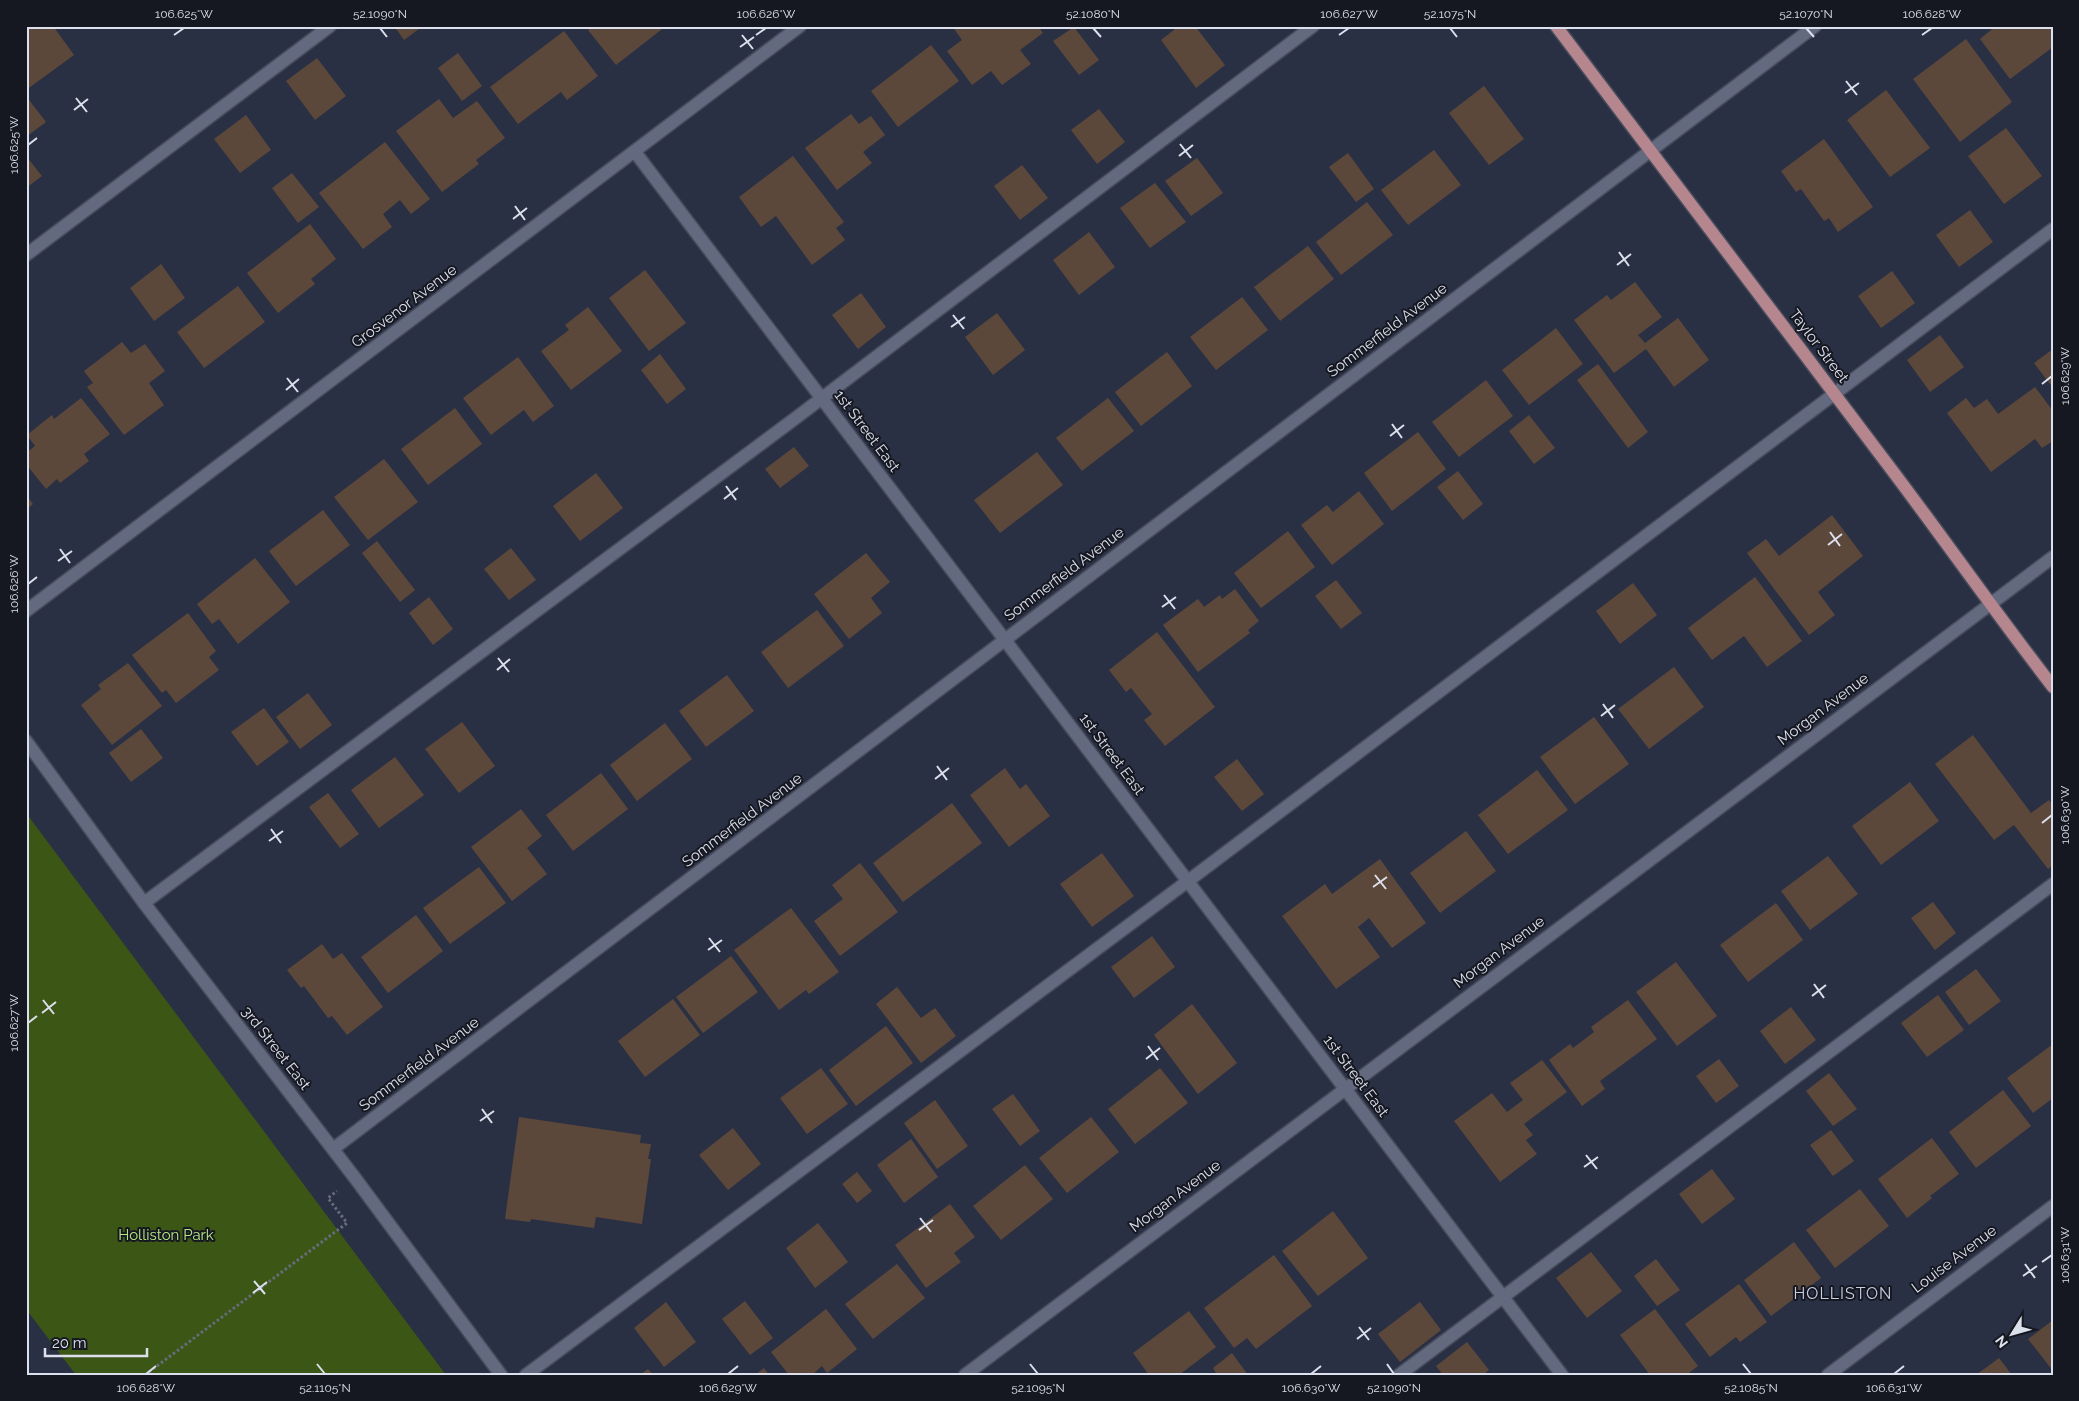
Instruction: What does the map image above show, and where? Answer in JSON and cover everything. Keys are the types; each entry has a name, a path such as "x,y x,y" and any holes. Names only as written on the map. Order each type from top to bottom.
{"main road":[{"name":"Taylor Street","path":"1556,26 1834,393 1991,603 2016,640 2053,687"}],"street":[{"path":"26,255 330,26"},
{"name":"Grosvenor Avenue","path":"26,611 800,26"},
{"path":"144,903 822,398 1313,26"},
{"name":"Sommerfield Avenue","path":"333,1149 1815,26"},
{"name":"1st Street East","path":"635,152 1562,1375"},
{"path":"526,1375 1188,881 2053,229"},
{"name":"Morgan Avenue","path":"965,1375 2053,557"},
{"name":"3rd Street East","path":"26,741 144,903 355,1178 501,1375"},
{"path":"1399,1375 2053,884"},
{"name":"Louise Avenue","path":"1828,1375 2053,1206"}],"path":[{"path":"145,1375 347,1223 328,1198 355,1178"}],"green space":[{"name":"Holliston Park","path":"26,813 446,1375 76,1375 26,1309"}],"building":[{"path":"26,26 53,26 74,55 26,90"},
{"path":"394,26 423,26 404,40"},
{"path":"593,26 666,26 616,65 588,30"},
{"path":"952,26 1038,26 1043,33 1020,50 1031,64 1002,85 991,71 972,85 947,51 962,40"},
{"path":"1179,26 1195,26 1225,65 1196,88 1161,40"},
{"path":"1996,26 2053,26 2053,47 2010,79 1980,39"},
{"path":"1074,27 1099,60 1079,75 1053,41"},
{"path":"564,31 598,76 567,100 561,92 518,124 490,87"},
{"path":"1966,39 2012,102 1960,142 1913,79"},
{"path":"931,45 959,81 898,127 871,91"},
{"path":"458,53 482,86 462,101 438,68"},
{"path":"317,58 346,96 315,120 286,81"},
{"path":"1484,86 1524,139 1489,165 1449,113"},
{"path":"1886,90 1930,148 1890,177 1847,120"},
{"path":"26,96 46,122 26,137"},
{"path":"439,99 453,118 477,101 505,138 476,160 479,164 442,192 396,131"},
{"path":"1099,109 1125,142 1097,164 1071,130"},
{"path":"851,114 859,124 871,116 885,135 863,152 872,163 837,190 805,148"},
{"path":"246,115 271,150 240,173 214,139"},
{"path":"2006,128 2042,176 2004,204 1968,156"},
{"path":"1824,139 1873,207 1838,232 1829,218 1824,221 1801,189 1796,192 1781,171"},
{"path":"385,142 430,199 411,214 400,200 383,214 392,227 363,249 319,193"},
{"path":"1434,150 1461,185 1408,225 1381,190"},
{"path":"1348,153 1374,189 1356,202 1329,167"},
{"path":"26,156 42,176 26,188"},
{"path":"793,156 844,222 836,228 845,240 812,265 776,216 761,227 739,197"},
{"path":"1197,158 1223,193 1191,216 1165,181"},
{"path":"1022,165 1048,198 1020,220 994,186"},
{"path":"292,173 319,207 298,223 272,188"},
{"path":"1155,183 1186,222 1150,248 1120,208"},
{"path":"1367,202 1393,235 1341,275 1316,242"},
{"path":"1970,210 1993,242 1959,267 1936,235"},
{"path":"310,224 336,259 311,279 315,284 278,313 247,273"},
{"path":"1089,232 1115,267 1079,295 1053,260"},
{"path":"1308,246 1334,279 1280,321 1254,287"},
{"path":"161,264 185,298 154,321 130,288"},
{"path":"645,270 686,323 649,351 609,298"},
{"path":"1892,271 1915,303 1881,328 1858,296"},
{"path":"1635,282 1662,317 1638,335 1645,343 1678,318 1709,360 1674,387 1646,349 1614,373 1574,320 1607,295 1611,300"},
{"path":"238,286 265,322 204,368 177,332"},
{"path":"861,293 886,327 858,349 832,315"},
{"path":"1242,297 1268,330 1216,370 1190,337"},
{"path":"588,307 622,351 571,390 541,351 569,330 565,325"},
{"path":"997,313 1025,350 993,375 965,337"},
{"path":"1556,328 1583,364 1529,405 1502,370"},
{"path":"1940,335 1964,367 1930,392 1907,360"},
{"path":"122,342 131,353 145,344 165,371 149,383 164,405 124,435 87,387 93,383 84,371"},
{"path":"2053,349 2053,388 2034,363"},
{"path":"1167,352 1192,386 1141,426 1115,392"},
{"path":"660,354 686,389 667,404 641,370"},
{"path":"518,357 554,406 533,422 524,410 491,435 463,398"},
{"path":"1598,364 1648,432 1628,448 1577,380"},
{"path":"1486,380 1513,416 1459,457 1432,422"},
{"path":"2035,387 2053,411 2053,441 2042,448 2035,439 1991,472 1947,413 1966,398 1974,408 1987,399 1998,414"},
{"path":"81,398 110,434 84,454 89,461 60,483 57,479 46,489 26,464 26,453 35,446 27,435 52,415 54,419"},
{"path":"1108,398 1134,431 1082,471 1056,438"},
{"path":"455,408 482,444 428,485 401,449"},
{"path":"1529,415 1555,448 1534,464 1509,431"},
{"path":"1418,432 1446,469 1392,511 1364,473"},
{"path":"794,447 809,466 780,488 765,469"},
{"path":"1037,452 1063,485 1000,533 974,500"},
{"path":"384,459 418,502 368,540 334,497"},
{"path":"1458,471 1483,504 1463,520 1437,487"},
{"path":"596,473 623,508 580,541 553,506"},
{"path":"1359,491 1384,524 1332,565 1301,525 1327,505 1333,512"},
{"path":"26,495 33,504 26,510"},
{"path":"323,510 350,545 296,586 269,551"},
{"path":"1832,515 1863,556 1818,592 1835,615 1809,635 1747,553 1766,539 1779,556"},
{"path":"1288,531 1315,567 1261,608 1234,573"},
{"path":"377,541 415,590 400,602 362,553"},
{"path":"511,548 536,580 509,600 484,569"},
{"path":"866,553 890,582 871,598 882,613 849,639 814,594"},
{"path":"255,558 290,602 238,644 219,619 212,624 197,604"},
{"path":"1755,577 1802,641 1767,667 1744,636 1712,660 1688,628"},
{"path":"1336,580 1362,613 1341,629 1315,596"},
{"path":"1633,583 1657,615 1620,644 1596,611"},
{"path":"1235,589 1259,621 1248,630 1250,633 1198,672 1163,625 1198,599 1204,607 1220,595 1222,599"},
{"path":"429,597 453,629 433,645 409,613"},
{"path":"817,610 844,646 788,688 761,652"},
{"path":"188,613 216,651 209,657 219,670 176,703 166,690 162,693 132,655"},
{"path":"1157,632 1215,707 1165,746 1144,720 1152,714 1131,688 1126,692 1109,670"},
{"path":"128,663 162,706 112,745 81,705 101,689 98,685"},
{"path":"1674,667 1704,707 1649,749 1618,709"},
{"path":"727,675 754,711 706,747 679,711"},
{"path":"308,693 332,725 300,749 276,717"},
{"path":"264,708 289,742 257,766 231,732"},
{"path":"1594,717 1629,764 1575,804 1540,757"},
{"path":"462,722 495,766 459,793 425,749"},
{"path":"665,723 692,759 637,801 610,765"},
{"path":"141,729 163,758 131,782 109,753"},
{"path":"1973,735 2031,813 2049,800 2053,805 2053,865 2048,869 2014,825 1994,840 1935,764"},
{"path":"395,757 424,795 379,828 351,790"},
{"path":"1237,759 1264,794 1242,811 1214,777"},
{"path":"1005,768 1020,789 1026,784 1050,816 1009,847 970,795"},
{"path":"1537,770 1568,810 1508,854 1478,815"},
{"path":"601,773 628,809 573,851 546,815"},
{"path":"1910,782 1939,821 1881,865 1852,826"},
{"path":"328,793 359,834 340,848 309,807"},
{"path":"952,803 982,843 903,902 873,863"},
{"path":"521,809 542,836 527,848 547,874 512,901 471,847"},
{"path":"1466,831 1496,871 1440,913 1410,873"},
{"path":"1102,853 1134,896 1092,927 1060,884"},
{"path":"1828,856 1858,894 1810,930 1781,891"},
{"path":"1380,859 1426,923 1392,948 1369,918 1358,927 1380,957 1336,989 1282,916 1325,884 1332,894"},
{"path":"860,863 898,912 840,956 814,921 843,899 832,885"},
{"path":"479,867 506,903 450,944 423,908"},
{"path":"1933,902 1956,933 1935,950 1911,918"},
{"path":"1776,903 1803,940 1748,982 1720,945"},
{"path":"791,908 839,972 809,994 806,990 779,1010 734,950"},
{"path":"416,915 443,951 388,993 361,957"},
{"path":"1152,936 1175,967 1134,998 1111,967"},
{"path":"322,944 333,959 342,953 383,1007 347,1035 332,1016 328,1018 304,986 301,988 287,970"},
{"path":"731,956 758,992 703,1033 676,997"},
{"path":"1676,962 1717,1016 1677,1046 1636,992"},
{"path":"1976,969 2001,1001 1969,1025 1945,992"},
{"path":"897,987 921,1018 935,1008 956,1036 921,1063 876,1004"},
{"path":"1938,995 1964,1030 1927,1057 1901,1023"},
{"path":"673,999 700,1035 645,1077 618,1041"},
{"path":"1628,1000 1657,1039 1600,1081 1605,1089 1582,1106 1549,1060 1570,1044 1573,1048 1594,1032 1591,1027"},
{"path":"1192,1004 1237,1063 1198,1094 1154,1035"},
{"path":"1791,1007 1816,1040 1785,1064 1760,1031"},
{"path":"886,1026 913,1063 856,1106 829,1070"},
{"path":"2053,1044 2053,1098 2033,1113 2007,1078"},
{"path":"1719,1059 1739,1086 1716,1103 1696,1076"},
{"path":"1542,1060 1567,1092 1524,1124 1533,1135 1526,1140 1537,1154 1500,1182 1454,1121 1492,1093 1507,1112 1523,1100 1510,1083"},
{"path":"821,1068 848,1104 807,1134 780,1098"},
{"path":"1160,1068 1188,1103 1135,1144 1108,1109"},
{"path":"1829,1073 1857,1109 1833,1126 1806,1091"},
{"path":"2003,1090 2031,1126 1976,1168 1949,1132"},
{"path":"1013,1094 1040,1131 1020,1146 992,1109"},
{"path":"935,1100 968,1146 937,1169 904,1123"},
{"path":"519,1117 641,1135 640,1143 651,1144 648,1159 651,1159 642,1224 596,1217 594,1228 531,1219 530,1222 505,1219"},
{"path":"1091,1117 1119,1152 1067,1193 1039,1158"},
{"path":"733,1128 761,1164 728,1190 699,1155"},
{"path":"1831,1130 1854,1161 1833,1176 1810,1145"},
{"path":"1932,1138 1959,1174 1930,1196 1932,1198 1907,1218 1878,1179"},
{"path":"911,1139 938,1177 904,1203 877,1165"},
{"path":"1025,1165 1053,1199 1001,1240 973,1206"},
{"path":"1712,1169 1735,1199 1702,1224 1679,1194"},
{"path":"857,1172 872,1191 857,1203 842,1184"},
{"path":"1860,1189 1889,1226 1835,1268 1806,1230"},
{"path":"950,1204 975,1237 954,1253 961,1262 926,1288 895,1245"},
{"path":"1333,1211 1368,1258 1318,1296 1282,1251"},
{"path":"818,1223 848,1262 815,1288 786,1248"},
{"path":"1794,1242 1821,1278 1771,1316 1744,1280"},
{"path":"1591,1252 1622,1291 1587,1318 1556,1278"},
{"path":"1274,1255 1312,1306 1256,1349 1247,1338 1234,1348 1204,1308"},
{"path":"1656,1259 1680,1290 1657,1306 1634,1276"},
{"path":"897,1264 925,1298 873,1339 845,1304"},
{"path":"1739,1284 1767,1322 1740,1342 1736,1337 1710,1357 1685,1324"},
{"path":"745,1301 773,1338 750,1355 722,1319"},
{"path":"666,1302 696,1342 664,1367 634,1328"},
{"path":"1420,1302 1441,1330 1400,1362 1378,1334"},
{"path":"826,1309 857,1349 827,1373 822,1366 812,1375 789,1375 771,1352"},
{"path":"1655,1309 1698,1366 1686,1375 1650,1375 1620,1335"},
{"path":"1189,1311 1216,1347 1179,1375 1149,1375 1133,1353"},
{"path":"2053,1320 2053,1371 2028,1339"},
{"path":"1467,1342 1489,1370 1483,1375 1443,1375 1436,1366"},
{"path":"1232,1353 1248,1375 1217,1375 1213,1368"},
{"path":"1999,1358 2012,1375 1976,1375"},
{"path":"764,1368 769,1375 755,1375"},
{"path":"648,1369 653,1375 640,1375"}],"district":[{"name":"HOLLISTON","path":"1843,1293"}]}
